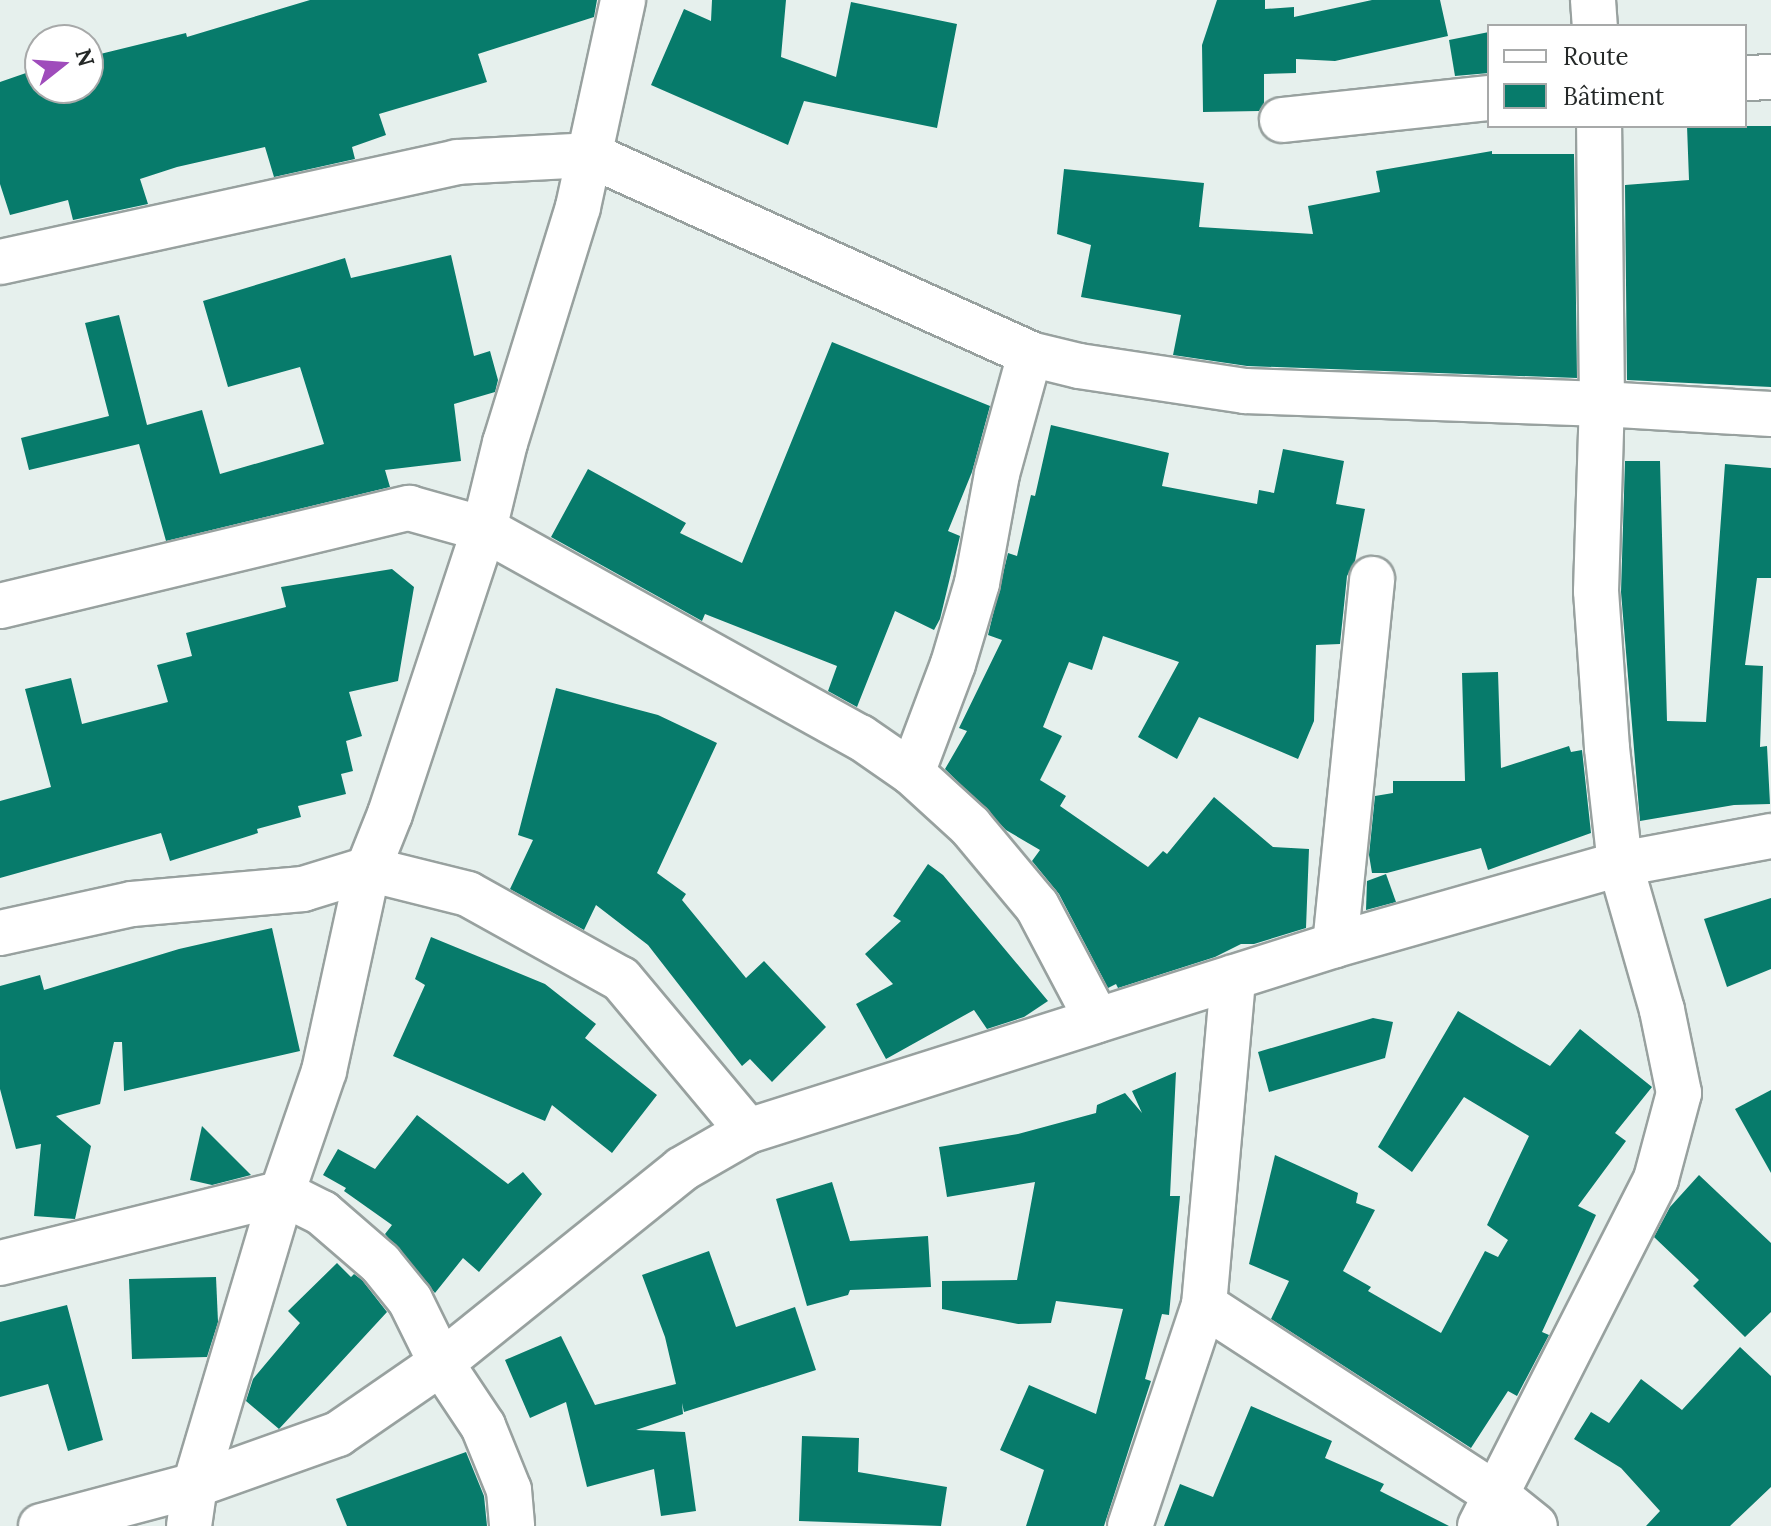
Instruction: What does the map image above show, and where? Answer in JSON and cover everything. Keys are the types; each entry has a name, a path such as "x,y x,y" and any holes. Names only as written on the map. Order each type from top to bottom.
{"street":[{"path":"192,1506 282,1193 324,1071 368,869 484,529 505,443 578,207 623,0"},
{"path":"1593,0 1595,24"},
{"path":"1747,78 1771,77"},
{"path":"1282,120 1487,98"},
{"path":"1488,1510 1656,1179 1679,1093 1662,1010 1620,864 1596,591 1602,404 1599,128"},
{"path":"0,262 457,162 590,155 1030,354 1079,366 1245,391 1602,404 1771,414"},
{"path":"912,773 953,664 977,583 997,474 1030,354"},
{"path":"0,606 409,508 484,529 860,737 912,773 970,826 1037,906 1097,1020"},
{"path":"1335,945 1372,579"},
{"path":"41,1526 192,1506 338,1434 441,1363 682,1169 748,1131 1335,945 1620,864 1771,836"},
{"path":"0,933 132,904 303,889 368,869 468,894 621,979 748,1131"},
{"path":"1130,1526 1204,1305 1233,977"},
{"path":"0,1263 282,1193 322,1213 380,1263 410,1300 441,1363 483,1426 509,1490 512,1526"},
{"path":"1204,1305 1488,1510 1535,1526"}],"building":[{"path":"310,0 597,0 594,17 478,54 487,82 379,114 386,135 352,147 355,159 274,177 265,147 177,167 140,179 148,204 73,220 68,200 10,215 0,184 0,82 24,74 24,104 104,104 104,53 186,33 187,37"},
{"path":"712,0 786,0 781,57 836,77 851,2 957,24 937,128 804,101 788,145 651,85 684,9 711,21"},
{"path":"1217,0 1265,0 1265,9 1294,7 1294,17 1372,0 1440,0 1448,36 1335,61 1296,59 1296,73 1264,74 1264,103 1259,111 1203,112 1202,45"},
{"path":"1487,32 1487,73 1455,76 1449,40"},
{"path":"1771,126 1771,387 1627,380 1625,185 1689,180 1687,128"},
{"path":"1492,151 1492,154 1574,154 1577,378 1247,366 1173,355 1181,315 1081,297 1091,245 1057,234 1064,169 1204,183 1199,227 1313,234 1308,206 1380,192 1376,171"},
{"path":"451,255 474,356 490,351 498,380 495,392 454,404 461,461 385,470 390,487 166,541 139,444 29,470 21,438 109,416 85,323 119,315 147,425 202,410 220,474 324,444 300,367 228,387 203,301 345,258 351,278"},
{"path":"832,342 990,406 972,472 948,531 960,536 940,619 934,630 895,611 857,707 828,691 837,666 705,614 702,621 551,537 588,469 686,523 680,533 742,563"},
{"path":"1051,425 1169,453 1162,486 1257,504 1259,490 1274,493 1283,449 1344,461 1336,504 1365,509 1355,561 1347,576 1340,644 1316,645 1314,721 1298,759 1199,717 1177,759 1138,737 1179,662 1103,636 1092,670 1069,662 1043,727 1062,736 1040,780 1066,796 1060,806 1148,867 1163,851 1167,854 1214,797 1273,847 1309,849 1306,928 1254,944 1241,944 1215,957 1118,988 1116,984 1108,988 1059,894 1032,861 1040,850 1006,830 945,769 967,731 959,728 1002,640 988,635 1008,553 1017,556 1031,495 1035,496"},
{"path":"1625,461 1660,461 1667,721 1706,722 1725,464 1771,468 1771,578 1757,578 1745,665 1763,666 1760,747 1767,746 1770,804 1734,805 1640,821 1621,592"},
{"path":"392,569 414,587 398,681 349,692 362,736 346,741 353,771 341,774 346,794 298,806 301,817 257,829 258,833 170,861 161,833 0,878 0,801 51,787 25,689 71,678 82,724 168,702 157,665 192,656 186,633 286,607 281,587"},
{"path":"1498,672 1501,768 1569,746 1571,752 1582,750 1591,833 1488,870 1481,848 1387,873 1372,873 1369,855 1375,796 1393,793 1393,781 1465,781 1462,673"},
{"path":"556,688 658,715 717,743 657,873 686,894 682,900 746,978 764,961 826,1027 772,1082 750,1059 742,1066 648,945 596,905 584,930 510,889 533,840 518,835"},
{"path":"928,864 943,875 1048,1001 1024,1017 987,1029 974,1010 886,1059 856,1004 893,984 865,954 901,921 893,916"},
{"path":"1386,874 1396,902 1366,910 1367,881"},
{"path":"1771,898 1771,969 1727,987 1704,919"},
{"path":"272,928 300,1051 124,1091 122,1042 114,1042 100,1104 56,1116 91,1146 75,1219 34,1216 41,1144 16,1149 0,1089 0,986 40,975 44,990 179,949"},
{"path":"431,937 545,984 596,1024 585,1038 657,1095 612,1153 552,1105 545,1121 393,1056 425,985 415,979"},
{"path":"1458,1011 1550,1066 1580,1029 1652,1087 1615,1133 1626,1141 1578,1206 1596,1215 1542,1332 1549,1335 1517,1396 1508,1391 1471,1448 1271,1319 1289,1281 1249,1264 1275,1155 1358,1193 1356,1203 1375,1210 1343,1271 1371,1287 1368,1291 1441,1333 1485,1251 1498,1257 1508,1240 1487,1225 1529,1136 1464,1097 1412,1172 1378,1147"},
{"path":"1373,1018 1393,1022 1385,1058 1269,1092 1258,1052"},
{"path":"1176,1072 1170,1196 1180,1196 1169,1315 1162,1314 1145,1379 1151,1381 1104,1526 1026,1526 1044,1470 1000,1450 1029,1385 1096,1414 1123,1309 1056,1301 1051,1323 1018,1324 942,1309 942,1281 1017,1280 1035,1182 947,1197 939,1147 1018,1134 1096,1113 1097,1105 1125,1093 1142,1113 1132,1091"},
{"path":"1771,1090 1771,1173 1735,1109"},
{"path":"417,1115 508,1184 523,1172 542,1194 479,1272 463,1258 435,1293 385,1234 392,1225 344,1191 346,1188 323,1175 338,1149 375,1169"},
{"path":"202,1126 251,1175 212,1185 190,1180"},
{"path":"1699,1175 1771,1243 1771,1312 1745,1337 1693,1286 1699,1280 1654,1237 1670,1207"},
{"path":"832,1182 850,1241 928,1236 931,1287 850,1290 848,1295 807,1306 776,1199"},
{"path":"709,1251 736,1327 795,1307 816,1370 684,1412 682,1403 683,1414 636,1430 685,1432 696,1511 661,1516 654,1469 587,1487 566,1402 530,1418 505,1360 561,1336 595,1405 676,1384 665,1337 642,1275"},
{"path":"337,1263 351,1277 354,1274 362,1280 387,1312 279,1429 246,1401 253,1379 300,1323 288,1311"},
{"path":"216,1277 218,1322 207,1357 132,1359 129,1279"},
{"path":"67,1305 103,1440 68,1451 48,1384 0,1397 0,1322"},
{"path":"1740,1347 1771,1376 1771,1487 1730,1526 1646,1526 1660,1511 1621,1468 1574,1439 1591,1412 1609,1423 1641,1379 1682,1410"},
{"path":"1251,1406 1332,1441 1325,1458 1384,1484 1380,1491 1449,1526 1164,1526 1180,1484 1213,1497"},
{"path":"802,1436 859,1438 858,1472 947,1487 941,1526 799,1521"},
{"path":"466,1452 484,1496 487,1526 347,1526 336,1499"}]}
